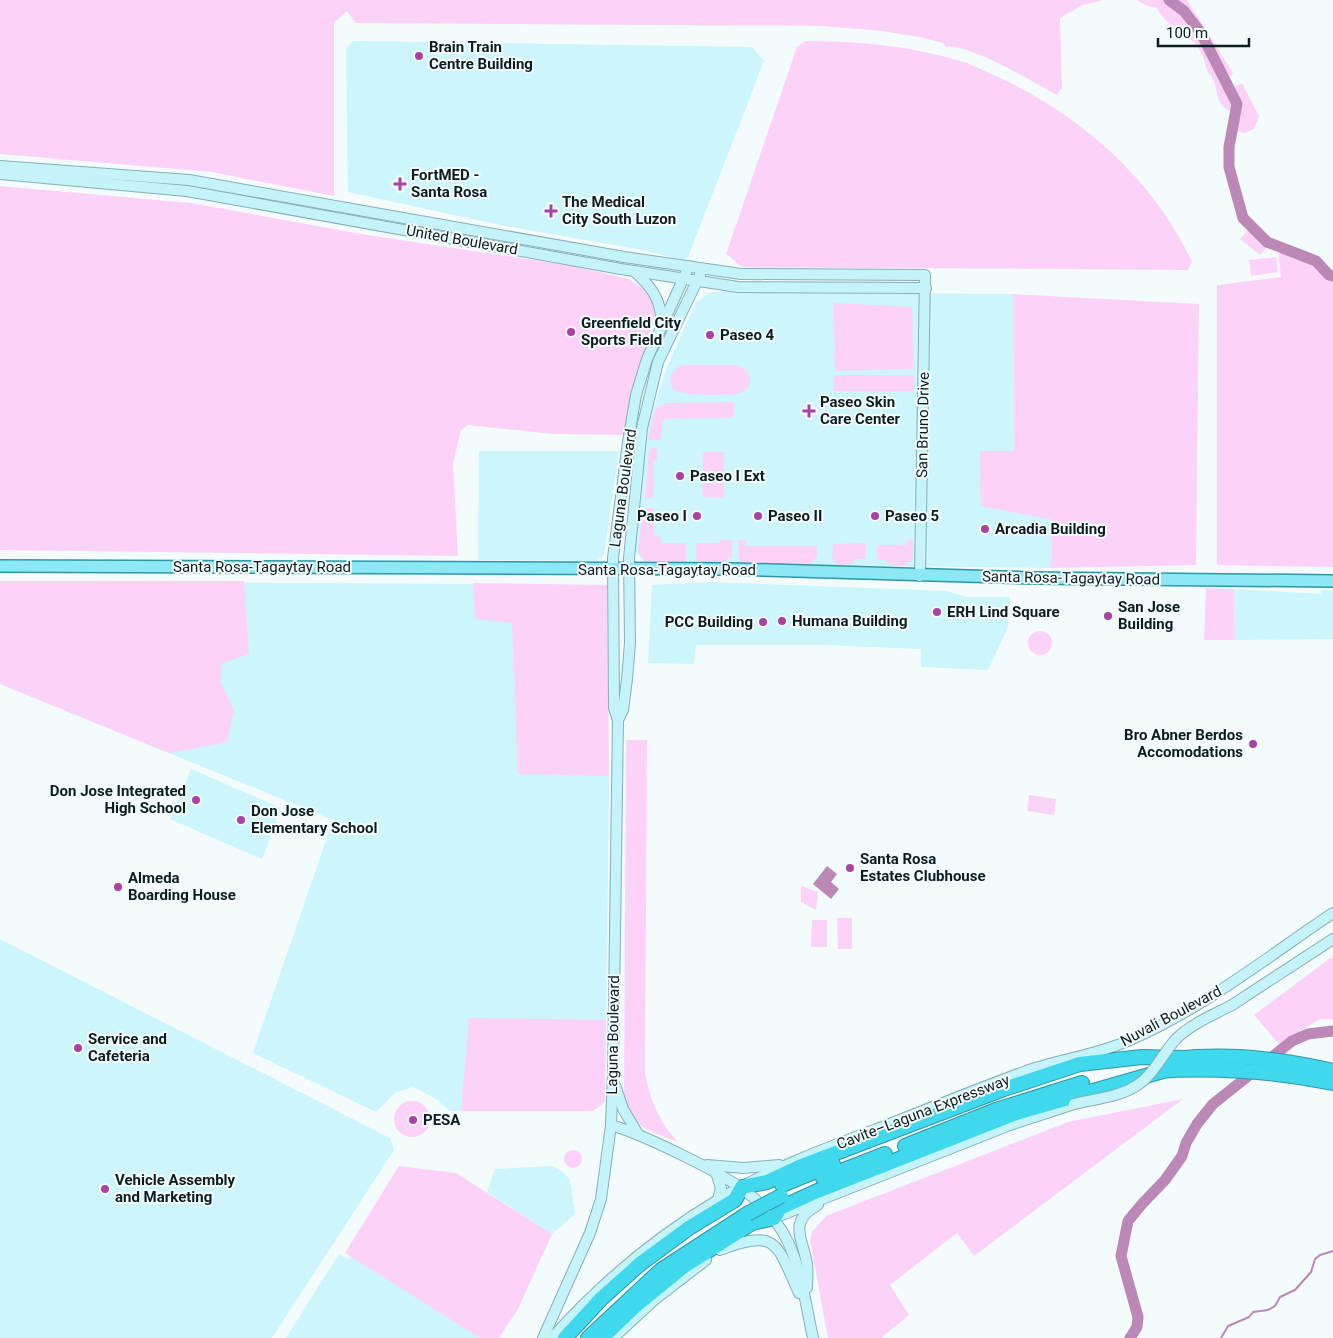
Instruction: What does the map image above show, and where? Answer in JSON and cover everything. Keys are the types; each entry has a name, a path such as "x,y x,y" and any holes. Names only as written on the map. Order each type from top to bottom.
{"highway":[{"name":"Cavite–Laguna Expressway","path":"575,1338 600,1312 656,1262 686,1241 779,1192 1048,1082 1122,1066 1184,1058 1244,1058 1291,1062 1333,1071"},
{"path":"565,1338 595,1305 634,1270 689,1228 735,1200 742,1187 767,1182 799,1167 1001,1090 1062,1069 1100,1060 1184,1058"},
{"name":"Cavite–Laguna Expressway","path":"779,1192 1051,1091 1101,1078 1163,1071 1227,1069 1277,1073 1333,1083"},
{"path":"602,1338 635,1306 684,1266 752,1223 774,1218 780,1208 1016,1113 1163,1071"},
{"name":"Cavite–Laguna Expressway","path":"588,1338 661,1270 745,1210"}],"main road":[{"name":"United Boulevard","path":"0,166 189,180 624,257 741,274 925,275"},
{"name":"United Boulevard","path":"0,174 187,191 738,287 926,288"},
{"name":"Laguna Boulevard","path":"543,1338 561,1301 596,1217 604,1180 611,1125 613,1074 618,720 614,708 613,570 628,442 636,395 661,325 689,266"},
{"name":"Laguna Boulevard","path":"618,720 623,710 627,680 630,643 629,570 642,428 658,362 702,268"},
{"path":"633,270 645,280 657,298 661,312 661,325"},
{"name":"San Bruno Drive","path":"920,576 925,275"},
{"path":"636,395 648,398"},
{"name":"Santa Rosa-Tagaytay Road","path":"0,566 613,570 742,569 920,576 1333,581"},
{"name":"Nuvali Boulevard","path":"742,1187 790,1162 1028,1071 1106,1049 1133,1039 1224,988 1333,913"},
{"name":"Nuvali Boulevard","path":"774,1218 866,1180 1010,1125 1074,1104 1118,1094 1137,1086 1146,1078 1184,1032 1232,1005 1333,939"},
{"path":"613,1074 623,1109 638,1134"},
{"path":"611,1125 638,1134 716,1172 742,1187 774,1218 793,1253 814,1338"},
{"path":"701,1164 754,1168 790,1162"},
{"path":"716,1172 722,1188 718,1200"},
{"path":"807,1309 807,1264 799,1235 801,1219 809,1210 843,1195 866,1180"},
{"path":"552,1338 592,1296 633,1259 668,1233 718,1200 742,1187"},
{"path":"613,1338 663,1292 720,1250 774,1218"},
{"path":"720,1250 751,1239 763,1239 770,1242 780,1253 807,1309"}],"shaded area":[{"path":"0,0 1103,0 1083,5 1060,18 1062,88 1057,95 985,57 969,51 956,47 946,47 943,43 924,38 883,31 822,26 356,23 347,11 334,23 334,196 212,172 0,154"},
{"path":"1137,0 1187,0 1233,73 1229,78 1235,87 1242,83 1259,116 1254,129 1244,133 1237,131 1232,112 1227,110 1219,101 1214,82 1196,45 1166,21 1157,8 1147,6"},
{"path":"353,41 752,47 764,61 686,262 649,251 505,226 348,192 346,49"},
{"path":"806,41 867,43 927,52 967,63 1028,92 1058,110 1085,130 1136,177 1157,203 1176,232 1192,262 1188,270 742,267 726,254 797,47"},
{"path":"0,186 191,203 361,234 573,266 629,279 646,291 656,309 652,329 641,361 626,435 554,434 468,425 461,430 453,463 458,556 0,550"},
{"path":"1248,230 1268,246 1260,255 1240,239"},
{"path":"1278,250 1315,265 1333,276 1333,567 1217,565 1217,285 1281,277"},
{"path":"1276,257 1278,272 1251,276 1249,260"},
{"path":"711,292 1013,294 1014,451 981,505 1052,520 1051,568 646,563 634,550 649,422 667,367 696,302"},
{"path":"1013,294 1199,304 1196,565 1051,568 1052,520 981,506 980,451 1014,451"},
{"path":"833,303 912,307 914,369 835,371"},
{"path":"682,365 737,365 745,369 751,380 745,390 736,394 707,395 686,393 673,389 670,381 673,372"},
{"path":"834,375 914,375 914,391 833,391"},
{"path":"734,402 734,416 730,418 666,419 662,422 661,440 648,440 655,409 666,403"},
{"path":"653,447 657,448 657,461 653,461 653,498 645,498 649,451"},
{"path":"479,451 619,451 604,555 597,561 478,560"},
{"path":"703,452 724,452 724,498 703,497"},
{"path":"643,508 654,508 654,535 660,536 661,543 686,543 686,562 645,561 638,551"},
{"path":"908,539 913,539 913,559 905,566 890,565 886,560 877,560 877,545 907,545"},
{"path":"720,540 732,540 732,557 724,562 696,562 696,543 719,543"},
{"path":"738,540 746,540 745,546 817,546 817,557 809,564 743,563 738,558"},
{"path":"866,543 866,559 856,559 851,564 837,565 832,558 833,544"},
{"path":"0,581 607,585 609,799 605,1102 593,1111 450,1111 436,1099 413,1087 396,1092 376,1112 253,1053 333,820 0,684"},
{"path":"0,581 244,581 249,654 221,664 221,683 234,710 227,742 169,753 0,684"},
{"path":"710,582 946,591 968,597 1010,597 1008,627 988,670 921,667 921,649 824,645 696,645 694,664 648,663 652,585"},
{"path":"473,583 607,585 609,776 518,774 512,623 475,619"},
{"path":"1206,588 1234,589 1235,640 1204,640"},
{"path":"1234,589 1321,594 1321,590 1333,590 1333,639 1235,640"},
{"path":"1040,631 1045,632 1051,638 1051,648 1045,654 1040,655 1035,654 1029,648 1028,643 1029,638 1035,632"},
{"path":"626,740 647,740 645,1073 656,1110 678,1142 639,1124 624,1100"},
{"name":"Don Jose Elementary School","path":"191,769 281,808 262,859 170,819"},
{"path":"1029,795 1056,799 1054,815 1027,811"},
{"path":"827,866 837,874 831,882 839,889 831,899 813,884"},
{"path":"801,886 818,892 816,910 801,902"},
{"path":"837,918 852,918 852,949 838,949"},
{"path":"812,920 827,920 827,947 811,947"},
{"path":"0,939 390,1138 394,1150 272,1338 0,1338"},
{"path":"1333,956 1333,1019 1320,1019 1279,1044 1254,1015"},
{"path":"469,1018 606,1020 605,1102 593,1111 461,1111"},
{"path":"1183,1099 974,1256 957,1233 890,1285 909,1315 881,1338 828,1338 810,1240 812,1232 826,1216 1068,1122"},
{"path":"412,1101 419,1102 425,1106 429,1112 429,1126 425,1132 419,1136 412,1137 405,1136 399,1132 395,1126 394,1119 395,1112 399,1106 405,1102"},
{"path":"573,1150 579,1153 582,1159 579,1165 573,1168 567,1165 564,1159 567,1153"},
{"path":"399,1166 456,1173 552,1234 518,1309 499,1338 480,1338 345,1253"},
{"path":"552,1166 562,1171 570,1180 575,1214 552,1234 487,1192 495,1169"},
{"path":"339,1254 348,1259 351,1256 480,1338 286,1338"}],"waterway":[{"path":"1169,0 1184,11 1201,33 1237,104 1229,147 1229,167 1243,218 1267,242 1316,261 1329,275 1333,276"},
{"path":"1130,1338 1137,1327 1138,1317 1121,1256 1128,1221 1165,1180 1182,1156 1186,1143 1197,1124 1213,1104 1292,1041 1308,1034 1333,1031"},
{"path":"1221,1338 1228,1326 1249,1317 1253,1312 1268,1310 1275,1306 1280,1297 1295,1290 1311,1272 1315,1259 1320,1255 1333,1251"}],"place":[{"name":"Brain Train Centre Building","path":"419,56"},
{"name":"FortMED - Santa Rosa","path":"400,184"},
{"name":"The Medical City South Luzon","path":"551,211"},
{"name":"Greenfield City Sports Field","path":"571,332"},
{"name":"Paseo 4","path":"710,335"},
{"name":"Paseo Skin Care Center","path":"809,411"},
{"name":"Paseo I Ext","path":"680,476"},
{"name":"Paseo I","path":"697,516"},
{"name":"Paseo II","path":"758,516"},
{"name":"Paseo 5","path":"875,516"},
{"name":"Arcadia Building","path":"985,529"},
{"name":"ERH Lind Square","path":"937,612"},
{"name":"San Jose Building","path":"1108,616"},
{"name":"Humana Building","path":"782,621"},
{"name":"PCC Building","path":"763,622"},
{"name":"Bro Abner Berdos Accomodations","path":"1253,744"},
{"name":"Don Jose Integrated High School","path":"196,800"},
{"name":"Don Jose Elementary School","path":"241,820"},
{"name":"Santa Rosa Estates Clubhouse","path":"850,868"},
{"name":"Almeda Boarding House","path":"118,887"},
{"name":"Service and Cafeteria","path":"78,1048"},
{"name":"PESA","path":"413,1120"},
{"name":"Vehicle Assembly and Marketing","path":"105,1189"}]}
